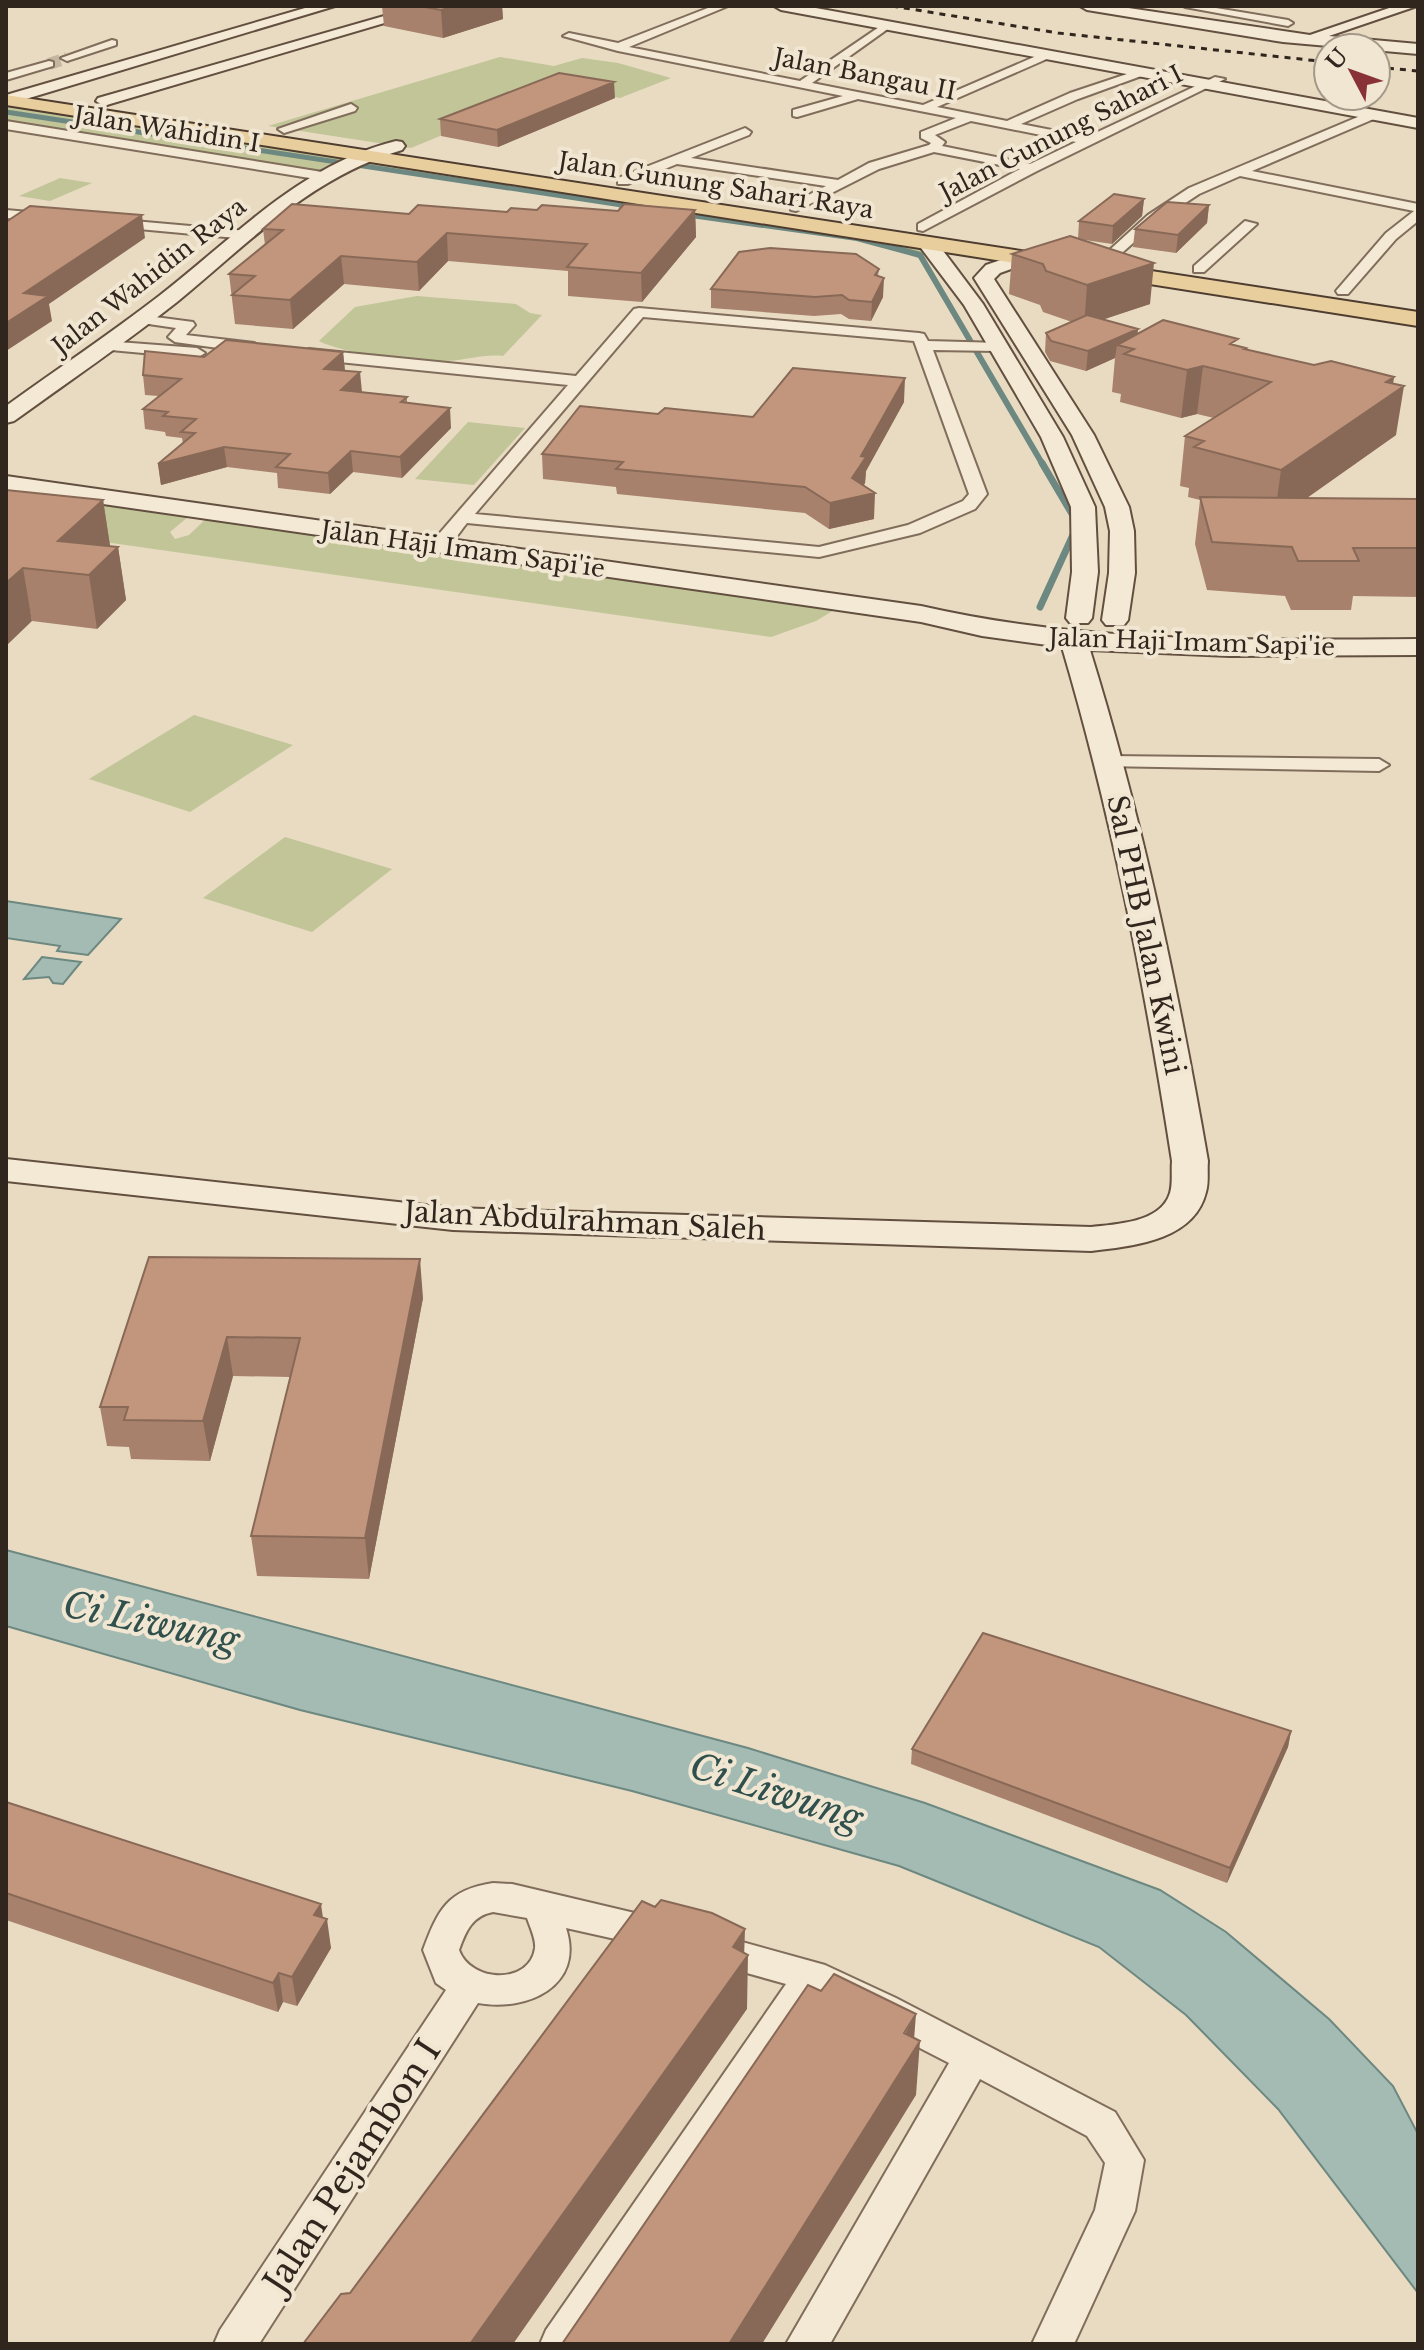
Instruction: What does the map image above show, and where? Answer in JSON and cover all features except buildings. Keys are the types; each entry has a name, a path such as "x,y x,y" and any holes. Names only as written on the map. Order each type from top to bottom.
{"main road":[{"name":"Jalan Gunung Sahari Raya","path":"6,85 796,207 1024,258 1418,319"},
{"name":"Jalan Gunung Sahari Raya","path":"6,100 349,161 1110,256 1418,303"}],"street":[{"path":"6,100 328,6"},
{"path":"104,101 435,6"},
{"path":"619,47 723,6"},
{"path":"781,6 1140,73 1418,114"},
{"path":"819,6 1418,123"},
{"path":"1087,6 1165,19 1286,30"},
{"path":"1165,19 1190,6 1286,30 1305,39 1418,49"},
{"path":"1305,39 1410,6"},
{"path":"1286,30 1300,11"},
{"path":"803,84 885,26"},
{"name":"Jalan Bangau II","path":"569,36 633,52 1089,141"},
{"path":"67,58 112,43"},
{"path":"926,108 1045,56"},
{"path":"6,77 49,64"},
{"path":"1009,125 1074,96 1140,73"},
{"name":"Jalan Gunung Sahari I","path":"925,235 1032,168 1212,82"},
{"path":"797,113 858,95"},
{"path":"284,129 351,108"},
{"path":"1110,256 1176,200 1372,115"},
{"path":"933,148 939,142 925,135 971,117"},
{"name":"Jalan Wahidin I","path":"6,125 322,176"},
{"path":"623,181 745,132"},
{"name":"Jalan Wahidin Raya","path":"6,416 105,346 322,176 349,161 396,146"},
{"path":"796,207 886,161 933,148 1032,168"},
{"path":"677,160 840,184"},
{"path":"1239,172 1418,211"},
{"path":"1343,291 1391,236 1418,211"},
{"path":"6,214 66,219"},
{"path":"96,222 247,235"},
{"path":"1199,269 1250,224"},
{"path":"925,235 979,314 1052,437 1083,507 1085,572 1077,630"},
{"path":"1024,258 985,274 984,278 1083,435 1117,507 1122,531 1122,573 1115,620"},
{"path":"438,546 639,312 919,337 978,494 969,505 914,529 819,552 464,518"},
{"path":"979,314 1006,313"},
{"path":"140,319 188,325 177,333 175,337 180,339 265,349"},
{"path":"923,345 997,346"},
{"path":"105,346 199,353 240,347"},
{"path":"291,352 580,381"},
{"path":"1052,437 1083,435"},
{"name":"Jalan Haji Imam Sapi'ie","path":"6,483 921,614 974,629 1077,630 1174,647 1418,624"},
{"path":"1083,507 1117,507"},
{"name":"Jalan Haji Imam Sapi'ie","path":"1077,630 1115,620 1418,647"},
{"name":"Sal PHB Jalan Kwini","path":"1077,630 1154,950 1190,1161 1188,1196 1164,1223"},
{"path":"1109,762 1379,765"},
{"name":"Jalan Abdulrahman Saleh","path":"6,1170 453,1219 1091,1239 1127,1235 1164,1223"},
{"path":"542,1909 555,1941 544,1972 529,1984 511,1991 491,1993 468,1988 443,1963 440,1949 443,1934 455,1916 473,1903 495,1896 516,1898 626,1940 812,1976 883,2009 1101,2124 1125,2160 1115,2211 1053,2344"},
{"path":"561,2344 812,1976"},
{"name":"Jalan Pejambon I","path":"235,2344 468,1988"},
{"path":"807,2344 973,2057"}],"green space":[{"path":"500,57 554,66 582,58 618,63 671,78 620,98 561,86 411,148 268,126"},
{"path":"6,101 928,244 936,255 920,255 857,238 342,164 322,176 6,125"},
{"path":"60,178 92,183 50,201 19,196"},
{"path":"417,296 516,304 530,313 542,315 503,356 419,361 363,354 319,341 355,307"},
{"path":"468,422 525,428 474,485 415,479"},
{"path":"6,482 194,512 170,532 175,539 189,535 211,514 844,604 816,621 771,637 6,528"},
{"path":"194,715 293,745 190,812 89,779"},
{"path":"285,837 392,869 312,932 203,898"}],"water":[{"path":"6,901 121,919 88,955 57,951 60,946 6,938"},
{"path":"42,957 81,962 63,984 53,983 49,977 24,979"},
{"name":"Ci Liwung","path":"6,1550 748,1748 925,1803 1160,1890 1226,1932 1329,2019 1393,2086 1418,2134 1418,2293 1278,2109 1186,2015 1099,1947 899,1866 632,1791 300,1710 6,1626"}],"waterway":[{"path":"6,112 625,206"},
{"path":"621,205 625,206"},
{"path":"625,206 637,207"},
{"path":"625,206 635,207"},
{"path":"684,214 857,238 920,255 1043,465"},
{"path":"1040,607 1078,524 1042,463"}],"tunnel":[{"path":"49,64 67,58"}],"railway":[{"path":"892,6 1058,33 1312,60"},
{"path":"1392,69 1418,71"}]}
